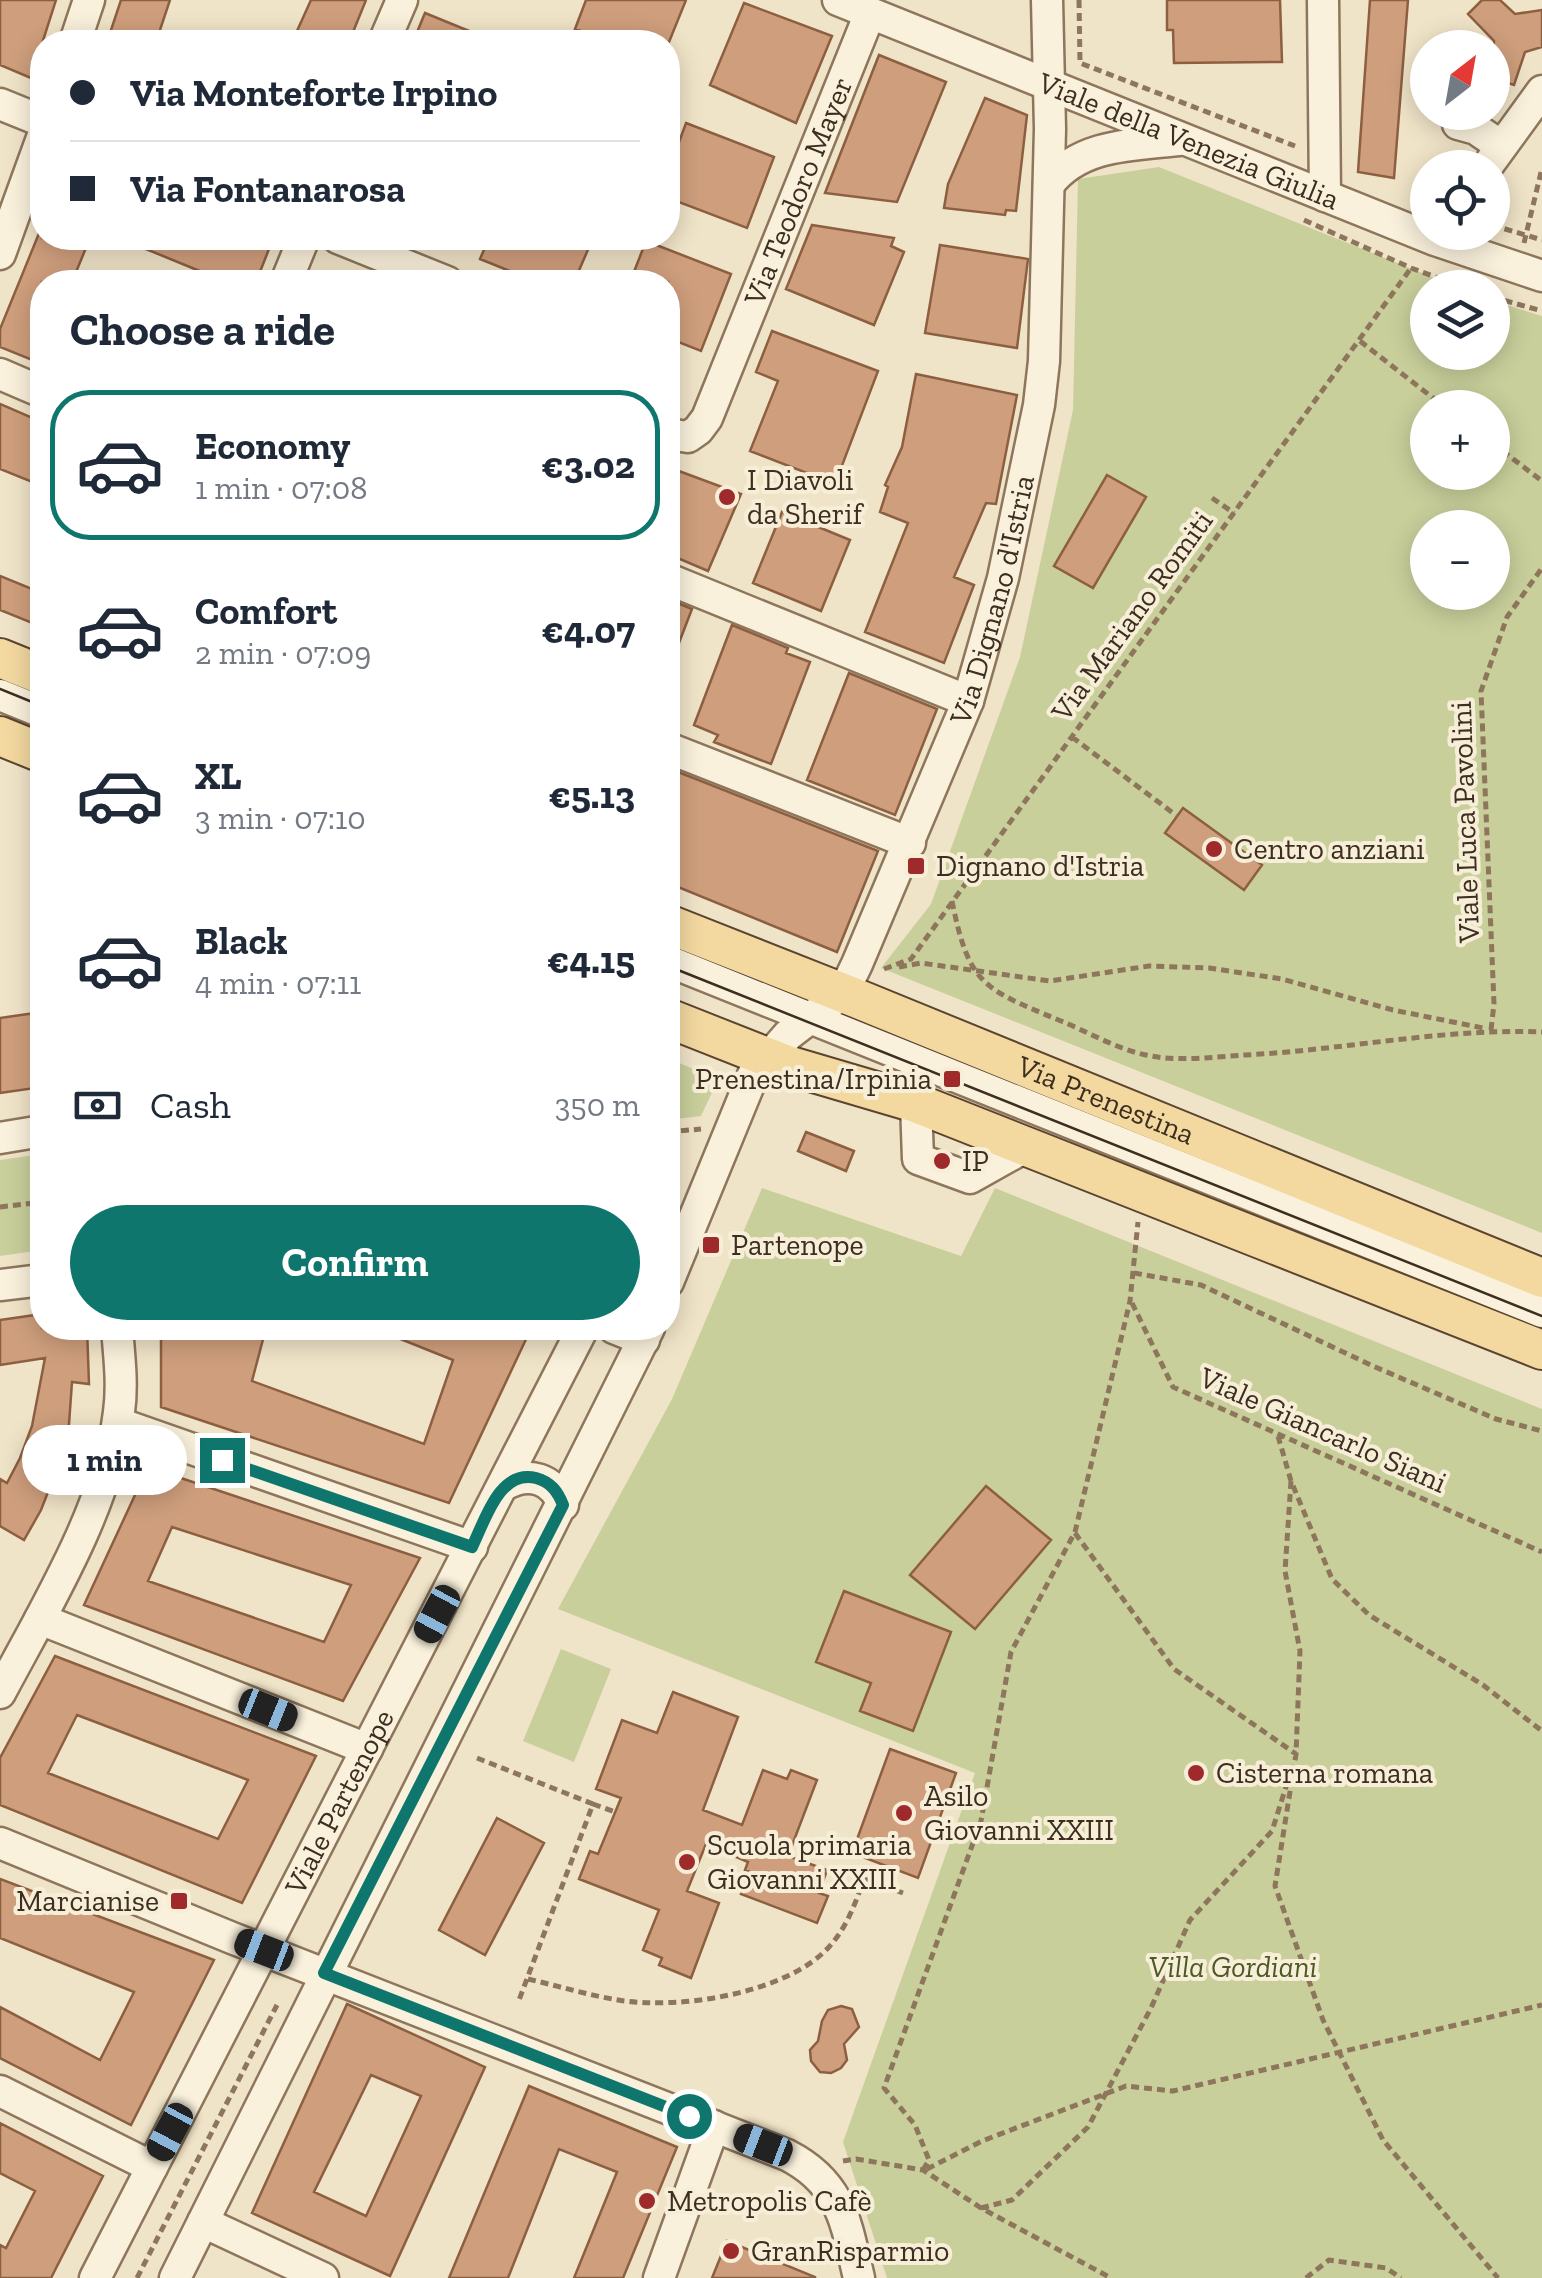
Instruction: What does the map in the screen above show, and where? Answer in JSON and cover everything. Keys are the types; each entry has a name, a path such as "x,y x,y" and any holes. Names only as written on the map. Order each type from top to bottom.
{"main road":[{"path":"0,658 30,670"},
{"path":"0,736 30,748"},
{"name":"Via Prenestina","path":"680,929 1542,1278"},
{"path":"680,1023 766,1057 916,1103 1542,1350"}],"street":[{"path":"79,30 89,0"},
{"path":"389,30 402,0"},
{"name":"Viale della Venezia Giulia","path":"838,0 1325,196 1410,226"},
{"name":"Via Dignano d'Istria","path":"842,993 910,843 968,701 1004,578 1044,362 1050,86 1046,0"},
{"path":"1323,0 1325,196"},
{"name":"Via Teodoro Mayer","path":"680,435 698,430 726,368 870,13"},
{"path":"1498,150 1542,90"},
{"path":"0,104 30,116"},
{"path":"1049,184 1065,166 1087,154 1131,144 1186,140"},
{"path":"0,254 30,171"},
{"path":"368,250 417,270"},
{"name":"Viale della Venezia Giulia","path":"1474,250 1542,276"},
{"path":"0,374 30,387"},
{"path":"680,584 968,701"},
{"path":"0,695 30,707"},
{"path":"680,753 910,843"},
{"path":"680,966 1542,1312"},
{"path":"680,1253 753,1074 766,1057 842,993"},
{"path":"916,1103 918,1159 970,1178 1027,1146"},
{"path":"0,1138 30,1134"},
{"path":"0,1285 30,1281"},
{"path":"0,1693 40,1619 102,1484 118,1423 121,1392 117,1340"},
{"name":"Viale Partenope","path":"94,2278 577,1340"},
{"name":"Viale Partenope","path":"175,2278 324,1973 644,1340"},
{"path":"118,1423 472,1547"},
{"path":"504,1485 527,1477 542,1480 557,1492 563,1505"},
{"path":"40,1619 368,1749"},
{"path":"0,1843 787,2155 824,2179 840,2208 859,2278"},
{"path":"0,2091 152,2167"},
{"path":"658,2278 714,2126"},
{"path":"204,2222 323,2278"}],"path":[{"path":"1079,0 1080,64 1295,146"},
{"path":"1526,235 1542,168"},
{"path":"1291,214 1416,270"},
{"path":"1510,230 1542,240"},
{"name":"Via Mariano Romiti","path":"875,972 911,959 1411,268"},
{"path":"1510,302 1542,311"},
{"path":"1360,341 1423,390"},
{"path":"1510,457 1542,481"},
{"path":"1212,498 1234,514"},
{"name":"Viale Luca Pavolini","path":"1491,1030 1494,1004 1481,691 1507,617 1542,568"},
{"path":"1072,737 1177,816"},
{"path":"952,901 960,939 975,973 998,994 1134,1051 1156,1056 1198,1058 1300,1052 1491,1030 1542,1032"},
{"path":"884,969 921,964 1050,981 1149,966 1209,968 1282,979 1392,1010 1491,1030"},
{"path":"680,1131 704,1128"},
{"path":"0,1208 30,1204"},
{"path":"923,2170 929,2160 915,2125 884,2088 982,1822 1011,1652 1075,1532 1130,1301 1138,1224"},
{"path":"1134,1274 1201,1285 1390,1374 1496,1419 1542,1431"},
{"name":"Viale Giancarlo Siani","path":"1130,1301 1173,1387 1542,1552"},
{"path":"1278,1436 1291,1481 1332,1579 1369,1615 1483,1686 1542,1731"},
{"path":"1291,1481 1285,1570 1300,1651 1296,1754 1275,1886 1323,2020 1383,2140 1498,2278"},
{"path":"1075,1532 1174,1669 1296,1754"},
{"path":"981,2208 1012,2200 1088,2127 1151,2008 1190,1920 1272,1830 1296,1754"},
{"path":"478,1758 615,1812"},
{"path":"519,2000 592,1804"},
{"path":"528,1979 622,2000 689,2002 746,1991 803,1968 828,1948 850,1918 864,1879 903,1892"},
{"path":"264,1998 290,2012"},
{"path":"137,2278 277,2005"},
{"path":"923,2170 982,2141 1126,2086 1174,2091 1542,2005"},
{"path":"842,2161 856,2159 923,2170 981,2208 1111,2278"},
{"path":"144,2231 170,2244"},
{"path":"1306,2278 1329,2260 1386,2268 1401,2278"}],"green space":[{"path":"1159,167 1415,270 1410,270 1410,370 1510,370 1510,306 1542,316 1542,1233 881,968 931,904 1020,657 1073,410 1078,179"},
{"path":"680,1063 718,1080 701,1116 680,1119"},
{"path":"30,1156 30,1252 0,1256 0,1160"},
{"name":"Villa Gordiani","path":"762,1188 961,1256 995,1188 1542,1409 1542,2278 887,2278 843,2142 975,1773 558,1609 672,1399"},
{"path":"561,1649 611,1669 574,1762 523,1741"}],"building":[{"path":"0,0 56,0 46,30 30,30 30,78 0,65"},
{"path":"121,0 170,0 160,30 111,30"},
{"path":"311,0 366,0 354,30 297,30"},
{"path":"586,0 686,0 674,30 575,29"},
{"path":"1167,0 1280,0 1282,62 1174,63 1173,30 1167,30"},
{"path":"1370,0 1408,0 1394,178 1358,172"},
{"path":"1482,0 1500,0 1515,14 1542,10 1542,47 1525,52 1514,85 1510,84 1510,30 1483,30 1468,14"},
{"path":"744,3 832,36 796,123 710,85"},
{"path":"425,13 467,30 418,30"},
{"path":"879,55 946,82 897,202 825,193"},
{"path":"985,98 1027,115 1016,211 1006,210 1005,215 944,208 948,184"},
{"path":"686,123 774,157 747,228 680,203 680,139"},
{"path":"812,225 894,238 891,246 904,252 874,325 786,289"},
{"path":"940,245 1028,259 1017,348 925,333"},
{"path":"32,250 85,250 77,270 30,270 30,359 0,347 0,329"},
{"path":"148,250 269,250 261,270 197,270"},
{"path":"484,250 588,250 579,270 507,270 480,259"},
{"path":"642,250 669,250 731,274 701,351 680,343 680,270 635,270"},
{"path":"772,331 878,371 835,484 750,451 778,381 756,372"},
{"path":"916,374 1017,395 996,504 986,503 954,577 974,585 944,663 865,632 908,523 880,512 888,487 885,485 902,447"},
{"path":"0,404 30,417 30,481 0,469"},
{"path":"680,471 741,494 708,571 680,559"},
{"path":"1107,475 1146,497 1093,588 1054,566"},
{"path":"782,512 850,540 821,611 753,583"},
{"path":"0,576 30,588 30,622 0,610"},
{"path":"680,604 692,609 680,640"},
{"path":"732,625 788,648 786,653 810,662 771,764 714,742 718,735 694,725"},
{"path":"849,673 937,709 895,815 807,780"},
{"path":"680,773 878,851 837,952 680,888"},
{"name":"Centro anziani","path":"1183,808 1262,865 1244,890 1165,833"},
{"path":"30,1014 30,1089 0,1093 0,1018"},
{"path":"806,1132 854,1151 846,1171 798,1151"},
{"path":"30,1316 30,1340 87,1340 89,1384 72,1382 69,1424 59,1464 24,1540 0,1526 0,1479 7,1483 32,1426 45,1358 0,1365 0,1320"},
{"path":"161,1340 263,1340 252,1381 424,1444 453,1360 403,1340 526,1340 449,1503 161,1407"},
{"path":"148,1467 420,1558 343,1701 84,1605","holes":["172,1527 351,1585 324,1642 148,1581"]},
{"path":"986,1486 1051,1540 975,1629 910,1575"},
{"path":"844,1591 951,1632 913,1731 860,1711 871,1683 816,1662"},
{"path":"55,1656 316,1756 242,1903 0,1805 0,1758","holes":["77,1715 248,1780 218,1839 48,1773"]},
{"path":"673,1692 738,1717 703,1810 742,1825 763,1770 787,1779 791,1770 817,1780 788,1856 827,1870 819,1893 828,1896 817,1923 741,1894 750,1872 745,1870 748,1862 706,1844 687,1891 719,1903 691,1978 659,1965 662,1958 643,1950 659,1910 579,1879 590,1851 598,1854 621,1798 596,1789 622,1720 657,1733"},
{"name":"Asilo Giovanni XXIII","path":"890,1749 956,1773 918,1878 852,1853"},
{"path":"497,1818 544,1843 485,1955 439,1930"},
{"path":"0,1879 214,1960 131,2125 0,2058 0,2007 100,2060 134,1992 0,1938"},
{"path":"347,2004 485,2067 390,2276 252,2213","holes":["371,2075 421,2096 366,2216 314,2192"]},
{"path":"841,2006 852,2009 859,2027 844,2044 847,2060 841,2068 831,2073 820,2072 811,2061 810,2050 818,2041 828,2010"},
{"path":"529,2086 677,2147 623,2278 574,2278 617,2172 559,2149 508,2278 449,2278"},
{"path":"0,2123 103,2176 51,2278 0,2278 0,2245 6,2248 35,2191 0,2173"},
{"path":"727,2241 815,2277 815,2278 712,2278"}],"tram line":[{"path":"0,689 30,701"},
{"path":"680,971 1542,1316"}],"place":[{"name":"I Diavoli da Sherif","path":"727,497"},
{"name":"Centro anziani","path":"1214,849"},
{"name":"Dignano d'Istria","path":"916,866"},
{"name":"Prenestina/Irpinia","path":"952,1079"},
{"name":"IP","path":"942,1161"},
{"name":"Partenope","path":"711,1245"},
{"name":"Cisterna romana","path":"1196,1773"},
{"name":"Asilo Giovanni XXIII","path":"904,1813"},
{"name":"Scuola primaria Giovanni XXIII","path":"687,1862"},
{"name":"Marcianise","path":"179,1901"},
{"name":"Metropolis Cafè","path":"647,2201"},
{"name":"GranRisparmio","path":"731,2251"}],"route":[{"path":"222,1460 472,1547 504,1485 527,1477 548,1483 557,1492 563,1505 324,1973 689,2116"}]}
